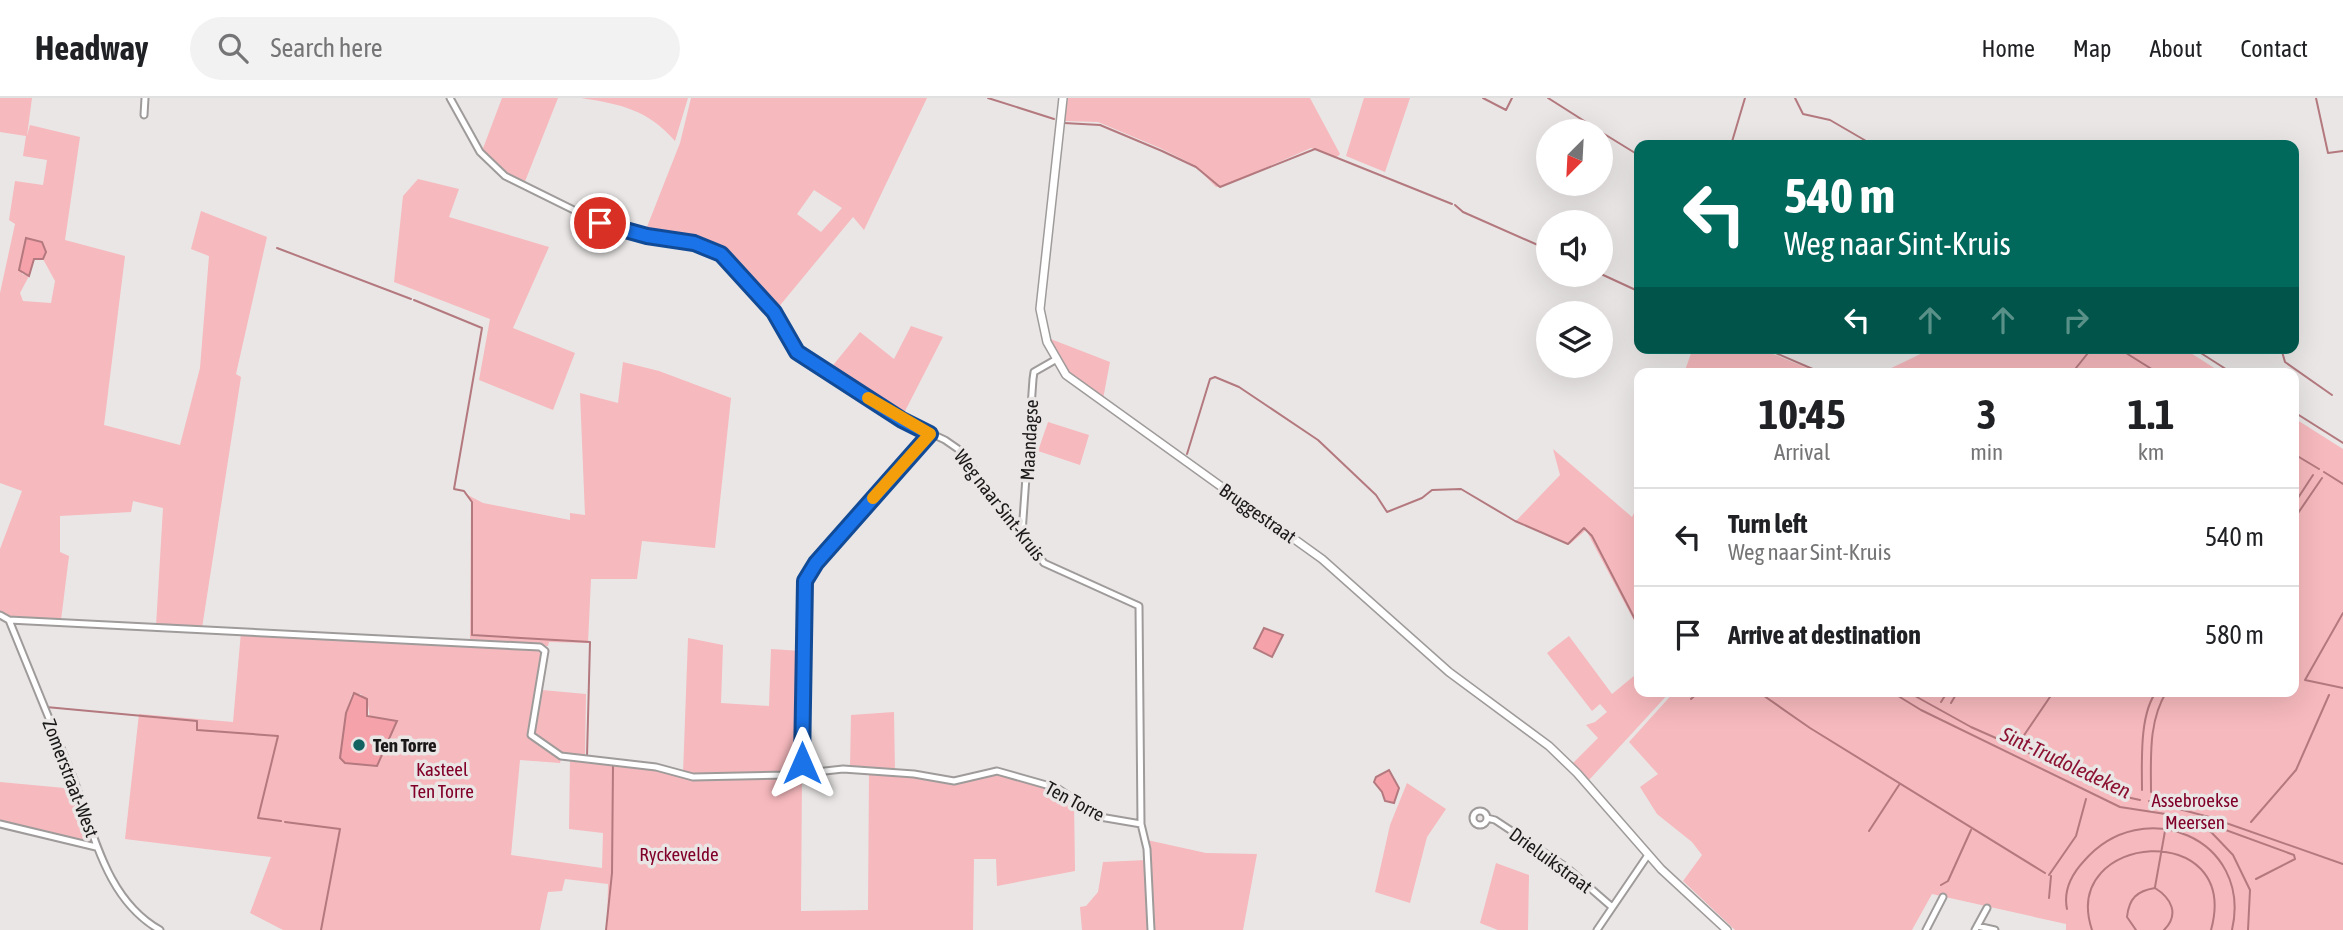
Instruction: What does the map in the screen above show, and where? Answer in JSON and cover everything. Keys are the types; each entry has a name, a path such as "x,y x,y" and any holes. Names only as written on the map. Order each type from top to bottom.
{"main road":[{"name":"Bruggestraat","path":"1063,98 1041,295 1041,323 1055,360 1086,392 1332,567 1449,672 1549,746 1577,773 1648,855 1727,930"}],"street":[{"path":"144,115 145,98"},
{"name":"Weg naar Sint-Kruis","path":"450,98 480,152 505,176 600,223 647,236 694,243 721,254 774,312 797,352 902,420 958,449 1044,563 1139,606 1141,824 1147,849 1151,930"},
{"name":"Maandagse","path":"1023,533 1034,372 1055,360"},
{"path":"802,772 805,581 816,563 930,434"},
{"path":"0,615 9,620"},
{"name":"Ten Torre","path":"9,620 540,647 545,651 531,735 557,754 656,767 693,777 789,775 858,769 954,781 984,772 1005,772 1057,788 1100,817 1141,824"},
{"name":"Zomerstraat-West","path":"9,620 76,785 96,847 132,911 160,930"},
{"name":"Drieluikstraat","path":"1487,818 1495,820 1566,867 1612,907"},
{"path":"0,824 96,847"},
{"path":"1597,930 1648,855"},
{"path":"1926,930 1943,897"},
{"path":"1987,908 1976,928 1995,930"}],"green space":[{"path":"0,98 32,98 27,136 30,125 80,137 65,240 125,256 104,425 180,445 200,368 209,256 191,249 201,211 267,237 236,374 241,377 202,628 156,626 163,508 133,501 131,512 60,516 60,552 69,556 61,620 11,618 0,613 0,549 22,491 0,483 0,293 15,224 9,220 15,181 43,185 47,160 23,156 26,136 0,132","holes":["26,238 42,242 46,252 43,259 55,281 51,303 23,301 20,293 29,276 22,274"]},
{"path":"502,98 558,98 524,184 507,176 482,151"},
{"path":"581,98 688,98 675,141 644,115 621,106"},
{"path":"691,98 927,98 864,230 853,217 777,309 741,267 720,250 694,240 645,232 680,143","holes":["814,190 842,208 821,232 797,214"]},
{"path":"1068,98 1310,98 1340,154 1337,157 1311,148 1224,186 1216,187 1194,165 1160,148 1098,122 1064,121"},
{"path":"1364,98 1410,98 1385,172 1346,156"},
{"path":"418,179 459,189 449,217 549,247 513,328 575,353 553,410 479,380 490,319 394,282 403,196"},
{"path":"911,326 943,337 903,415 830,369 860,332 894,359"},
{"path":"1048,338 1110,362 1103,399 1069,372"},
{"path":"1691,354 1773,354 1808,368 1686,368"},
{"path":"1921,354 2192,354 2214,368 1891,368"},
{"path":"623,362 659,371 731,398 715,548 642,541 637,579 591,579 588,643 549,642 548,646 470,642 471,502 464,493 483,503 570,520 570,513 585,515 580,393 618,403"},
{"name":"Assebroekse Meersen","path":"2299,421 2343,449 2343,930 2066,930 2066,924 1932,894 1912,930 1735,930 1683,881 1702,855 1692,842 1657,814 1640,787 1658,774 1629,742 1670,697 2299,697"},
{"path":"1048,422 1089,435 1080,465 1038,451"},
{"path":"1553,449 1632,517 1634,513 1634,621 1586,530 1570,544 1516,521 1560,475"},
{"path":"241,632 543,649 533,736 542,690 586,694 585,758 603,761 604,765 654,768 686,777 802,773 801,911 868,910 869,771 949,782 993,772 1049,786 1074,800 1075,871 997,886 996,859 974,859 973,930 607,930 608,884 565,879 562,891 548,892 540,930 283,930 250,913 271,857 125,839 139,714 233,722","holes":["352,694 361,694 368,705 377,766 345,763 340,758 346,713","561,759 570,760 569,829 603,833 602,868 511,855 520,760 560,763"]},
{"path":"1569,636 1612,694 1634,676 1634,697 1665,697 1589,780 1573,763 1598,738 1586,725 1595,722 1607,712 1600,704 1592,711 1547,653"},
{"path":"688,638 723,645 721,703 769,706 771,649 801,651 801,767 797,772 683,774"},
{"path":"894,712 895,771 850,768 851,715"},
{"path":"0,782 75,789 94,844 0,823"},
{"path":"1407,783 1446,809 1427,837 1410,903 1375,892 1390,825"},
{"path":"1147,840 1206,853 1257,854 1243,930 1082,930 1080,907 1086,906 1098,892 1103,862 1147,860"},
{"path":"1496,863 1529,875 1528,930 1498,930 1480,923"}],"shaded area":[{"path":"26,238 42,242 46,252 43,259 34,259 29,276 19,270"},
{"path":"1264,628 1283,635 1272,657 1254,648"},
{"path":"354,693 367,699 367,716 397,721 377,766 345,763 340,758 346,713"},
{"path":"1389,770 1399,788 1394,803 1385,801 1374,782 1376,777"}],"waterway":[{"name":"Sint-Trudoledeken","path":"988,98 1054,119"},
{"path":"1483,98 1506,110 1512,98"},
{"path":"1548,98 1581,119"},
{"path":"1732,140 1745,98"},
{"path":"1795,98 1803,114 1830,120 1864,140"},
{"path":"2316,98 2328,153 2343,151"},
{"name":"Sint-Trudoledeken","path":"1064,123 1100,125 1196,167 1220,187 1315,149 1452,204"},
{"path":"1614,140 1634,152"},
{"name":"Sint-Trudoledeken","path":"1455,205 1463,212 1536,244"},
{"path":"277,248 411,299"},
{"name":"Sint-Trudoledeken","path":"1613,280 1634,289"},
{"path":"414,300 482,328 454,489 464,491 472,502 472,635 590,642 587,756 590,757"},
{"name":"Sint-Trudoledeken","path":"1778,354 1810,368"},
{"path":"2076,368 2087,354"},
{"path":"2128,354 2150,368"},
{"path":"2202,354 2224,368"},
{"path":"2283,354 2285,362 2294,368"},
{"path":"2299,372 2332,395"},
{"path":"1187,454 1210,379 1215,377 1239,387 1318,440 1376,495 1387,512 1422,498 1432,490 1461,489 1515,521 1568,544 1584,528 1592,536 1634,617"},
{"path":"2299,415 2343,443"},
{"path":"2299,457 2319,469"},
{"path":"2324,472 2343,484"},
{"path":"2299,496 2313,475"},
{"path":"2299,512 2322,478"},
{"path":"2343,613 2305,680 2343,688"},
{"path":"2251,822 2296,770 2329,695"},
{"path":"1766,697 1810,728 2045,873"},
{"name":"Sint-Trudoledeken","path":"1900,697 1921,710 2120,807 2197,822 2233,855 2250,890 2248,930"},
{"path":"1917,697 1971,727 2014,746"},
{"path":"1941,702 1944,697"},
{"path":"1951,703 1954,697"},
{"path":"2050,697 2016,747 2113,794 2140,800"},
{"path":"2142,790 2144,725 2153,697"},
{"path":"2151,792 2154,727 2164,697"},
{"path":"46,707 197,721 197,730 278,736 258,818 281,821"},
{"path":"606,930 612,873 613,765"},
{"path":"1869,831 1899,785"},
{"path":"2049,875 2076,836 2086,799"},
{"path":"2149,801 2209,817 2343,864"},
{"path":"285,822 340,829 321,930"},
{"path":"2207,828 2212,825 2294,855 2295,859 2256,879"},
{"path":"2067,909 2067,889 2084,861 2108,841 2135,830 2162,829 2188,836 2210,850 2226,871 2234,898 2232,930"},
{"path":"1941,885 1948,881 1971,830"},
{"path":"2155,887 2165,831"},
{"path":"2092,930 2089,897 2101,873 2123,857 2151,851 2178,855 2201,869 2213,894 2211,930"},
{"path":"2049,898 2051,876"},
{"path":"2136,930 2127,917 2132,900 2139,893 2155,888 2172,907 2172,918 2164,930"}],"slow traffic":[{"path":"868,398 930,434 873,498"}],"place":[{"name":"Ten Torre","path":"359,745"}],"route":[{"path":"600,223 647,236 702,245 721,254 730,260 774,312 797,352 902,420 930,434 808,573 803,586 802,763"}],"park label":[{"name":"Kasteel Ten Torre","path":"442,780"},
{"name":"Ryckevelde","path":"679,854"}]}
